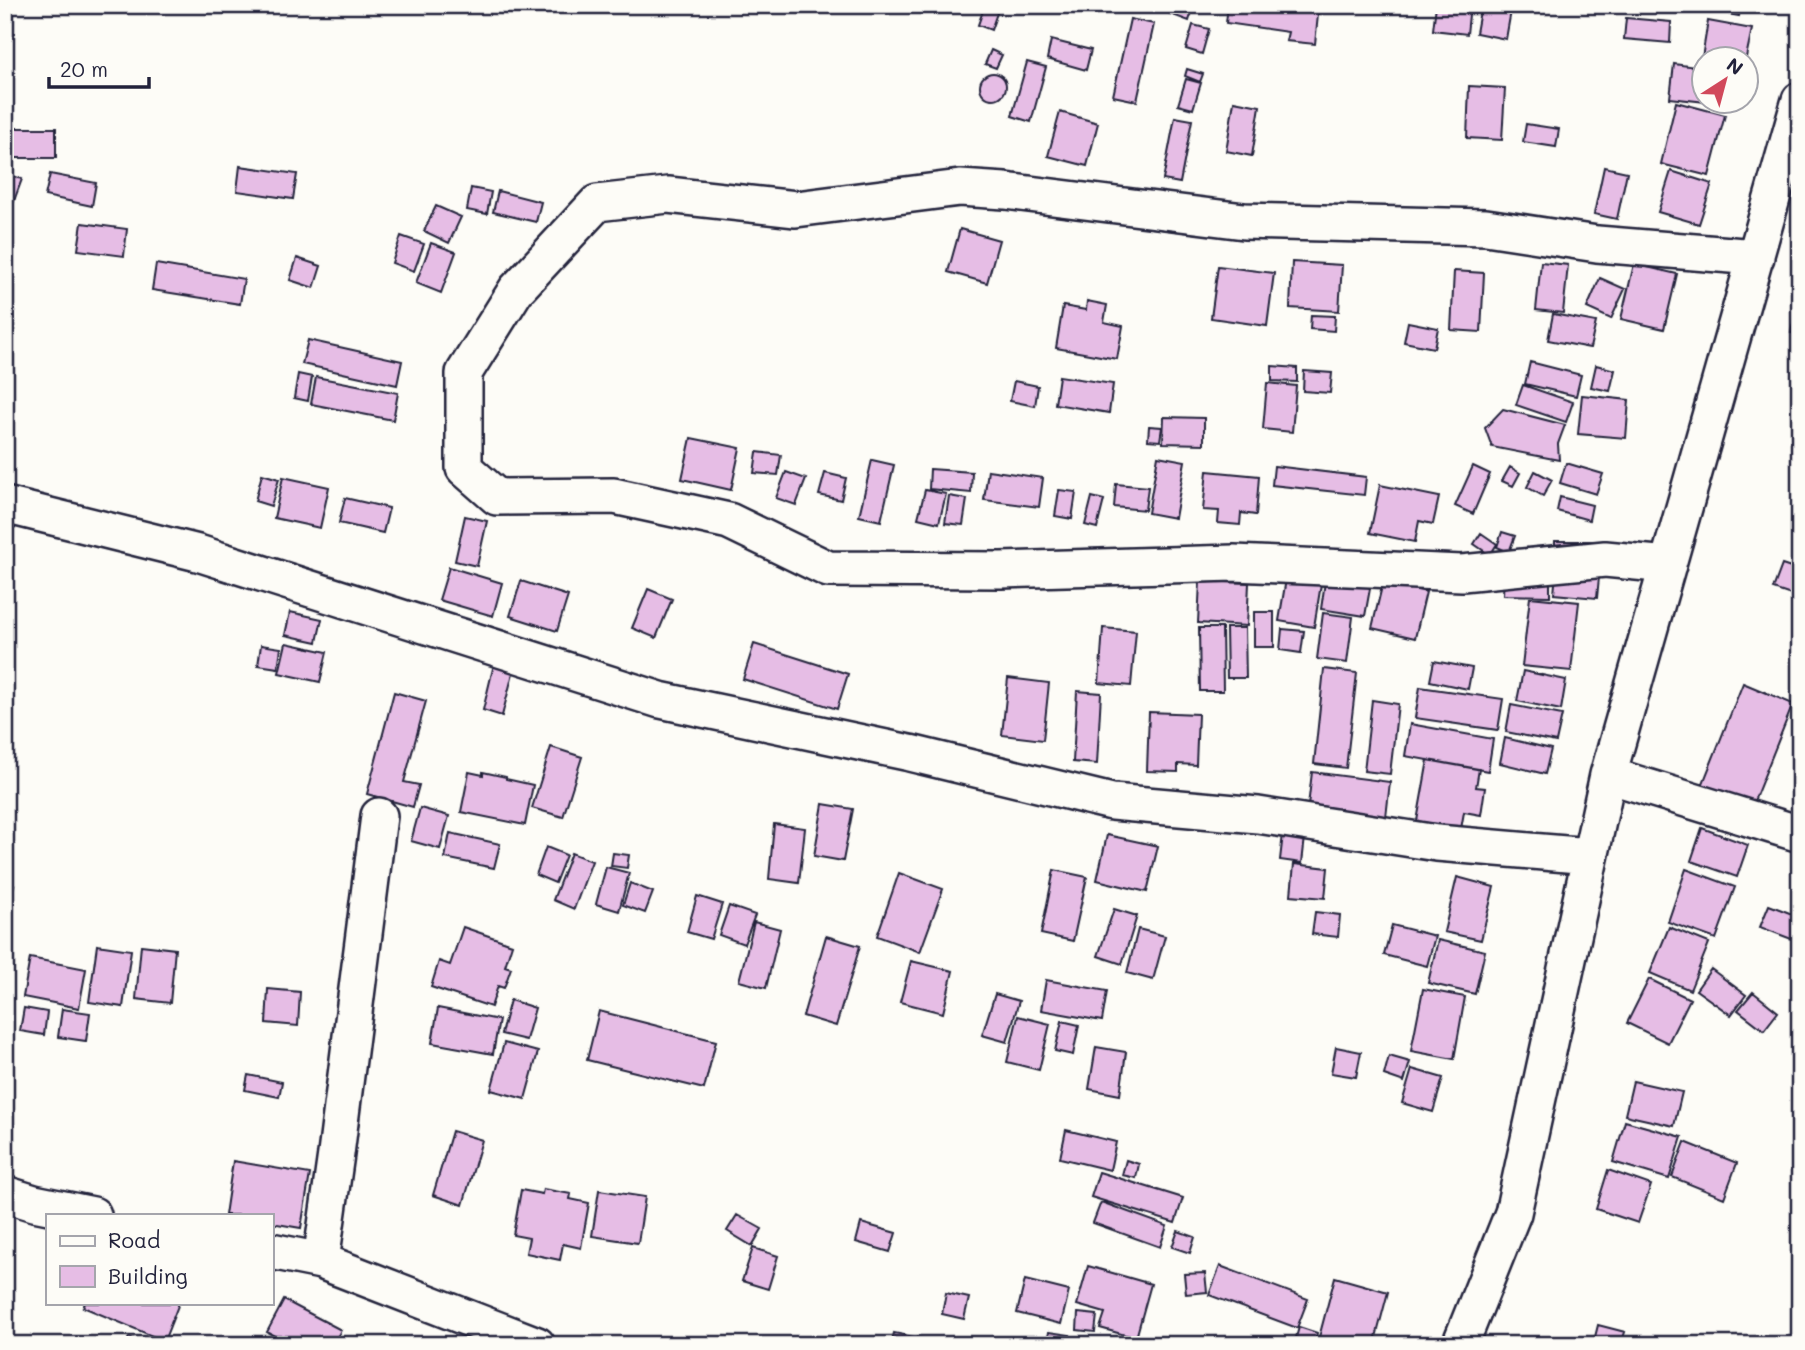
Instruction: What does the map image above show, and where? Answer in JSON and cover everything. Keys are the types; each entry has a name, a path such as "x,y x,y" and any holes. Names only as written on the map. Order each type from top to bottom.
{"street":[{"path":"1460,1345 1513,1213 1608,775 1800,100"},
{"path":"1668,565 1605,559 1462,573 1234,563 1002,570 828,569 729,521 614,496 498,497 464,468 464,373 516,290 597,203 668,195 796,209 960,188 1005,191 1244,221 1486,227 1597,244 1756,257"},
{"path":"5,505 198,553 660,699 910,752 1112,802 1258,815 1437,843 1590,856"},
{"path":"1608,775 1800,834"},
{"path":"321,1261 379,816"},
{"path":"5,1194 88,1214"},
{"path":"273,1251 321,1261 537,1345"}],"building":[{"path":"985,5 998,10 991,30 978,25"},
{"path":"1173,5 1194,5 1189,21 1170,14"},
{"path":"1228,5 1319,5 1315,44 1286,41 1288,32 1226,23"},
{"path":"1436,5 1470,5 1467,34 1433,30"},
{"path":"1481,5 1512,5 1506,39 1476,33"},
{"path":"1696,5 1741,5 1739,16 1696,8"},
{"path":"1626,18 1671,22 1670,43 1624,39"},
{"path":"1130,19 1154,24 1137,101 1113,96"},
{"path":"1708,21 1752,29 1748,46 1704,46"},
{"path":"1193,25 1209,29 1202,54 1186,49"},
{"path":"1051,40 1091,50 1086,70 1047,59"},
{"path":"991,50 1002,55 996,68 985,64"},
{"path":"1027,62 1046,67 1031,122 1012,116"},
{"path":"1674,64 1689,66 1689,100 1670,98"},
{"path":"1187,69 1203,74 1200,82 1185,76"},
{"path":"993,73 1002,77 1006,86 1002,95 993,99 984,95 980,86 984,77"},
{"path":"1186,79 1201,83 1193,109 1178,105"},
{"path":"1469,86 1505,88 1502,140 1467,138"},
{"path":"1234,101 1260,106 1252,156 1226,151"},
{"path":"1676,102 1689,105 1689,116 1725,116 1709,176 1661,164"},
{"path":"1060,112 1098,123 1087,166 1048,156"},
{"path":"1175,117 1192,120 1180,183 1163,180"},
{"path":"1526,124 1559,129 1556,147 1523,142"},
{"path":"5,128 56,128 56,158 5,158"},
{"path":"240,166 297,174 293,199 237,191"},
{"path":"1604,167 1627,172 1617,219 1594,214"},
{"path":"1671,171 1712,184 1699,224 1658,212"},
{"path":"5,173 22,179 9,214 5,213"},
{"path":"50,174 96,183 92,206 45,196"},
{"path":"471,188 491,192 487,214 467,210"},
{"path":"498,191 541,202 536,222 493,212"},
{"path":"436,206 461,217 449,243 424,231"},
{"path":"82,223 127,229 124,256 78,250"},
{"path":"960,229 999,240 987,283 948,272"},
{"path":"401,236 424,244 414,271 392,263"},
{"path":"431,243 456,252 441,293 416,283"},
{"path":"297,258 321,266 314,288 290,280"},
{"path":"1292,262 1342,265 1339,311 1290,308"},
{"path":"1541,262 1568,265 1563,313 1536,310"},
{"path":"156,264 244,279 240,304 152,290"},
{"path":"1634,264 1677,274 1664,329 1621,319"},
{"path":"1218,266 1274,273 1267,326 1211,318"},
{"path":"1454,271 1484,273 1481,332 1451,330"},
{"path":"1600,278 1625,289 1611,319 1587,308"},
{"path":"1087,301 1107,305 1104,322 1123,326 1117,359 1056,348 1063,306 1086,310"},
{"path":"1796,308 1800,309 1800,335 1791,333"},
{"path":"1553,314 1596,322 1590,348 1548,340"},
{"path":"1311,315 1335,316 1334,331 1310,329"},
{"path":"1408,322 1438,328 1434,348 1404,342"},
{"path":"308,340 402,361 397,385 302,364"},
{"path":"1530,362 1581,375 1576,396 1525,384"},
{"path":"1596,365 1615,370 1610,391 1591,387"},
{"path":"1272,366 1297,368 1297,382 1272,381"},
{"path":"1304,371 1332,373 1330,393 1303,391"},
{"path":"298,374 312,377 308,401 294,398"},
{"path":"1059,376 1113,384 1109,413 1055,404"},
{"path":"316,377 398,393 393,420 311,404"},
{"path":"1014,381 1038,386 1035,406 1010,401"},
{"path":"1267,383 1296,386 1292,432 1263,429"},
{"path":"1523,385 1573,402 1566,422 1516,405"},
{"path":"1582,395 1629,400 1626,438 1578,434"},
{"path":"1503,409 1565,425 1558,444 1559,460 1492,447 1485,428"},
{"path":"1164,417 1204,418 1204,444 1163,443"},
{"path":"1149,426 1162,427 1160,441 1148,440"},
{"path":"691,438 740,448 731,490 682,479"},
{"path":"757,452 781,455 778,475 754,473"},
{"path":"1158,456 1185,461 1175,518 1148,513"},
{"path":"872,460 894,465 881,521 859,516"},
{"path":"1566,463 1603,474 1596,494 1560,483"},
{"path":"1274,466 1366,477 1364,495 1272,485"},
{"path":"1473,466 1490,474 1473,514 1455,506"},
{"path":"1510,467 1520,473 1513,486 1502,481"},
{"path":"930,469 972,472 971,493 929,489"},
{"path":"988,470 1043,478 1039,507 984,500"},
{"path":"1207,471 1259,476 1256,515 1241,513 1240,525 1218,523 1219,511 1203,510"},
{"path":"1535,471 1552,480 1543,496 1527,487"},
{"path":"786,472 806,479 796,505 776,498"},
{"path":"825,473 846,478 841,500 819,495"},
{"path":"262,474 279,479 271,506 255,501"},
{"path":"283,477 329,487 320,528 274,518"},
{"path":"1116,484 1148,487 1145,510 1114,507"},
{"path":"1380,485 1439,497 1433,524 1419,521 1415,542 1370,533"},
{"path":"925,490 946,494 939,523 918,518"},
{"path":"1059,490 1076,492 1072,519 1055,516"},
{"path":"949,496 967,499 963,525 945,523"},
{"path":"1092,497 1104,500 1097,528 1085,525"},
{"path":"1560,497 1592,505 1589,520 1557,511"},
{"path":"345,498 389,508 383,533 339,523"},
{"path":"465,516 487,521 477,566 455,561"},
{"path":"1502,532 1515,536 1509,552 1497,547"},
{"path":"1481,533 1497,544 1490,555 1474,544"},
{"path":"1555,541 1592,541 1593,553 1555,553"},
{"path":"1782,565 1800,571 1800,598 1773,589"},
{"path":"449,567 502,583 493,616 439,600"},
{"path":"1556,573 1599,577 1597,598 1554,594"},
{"path":"1504,574 1550,576 1550,596 1503,595"},
{"path":"1326,575 1371,583 1365,616 1321,609"},
{"path":"1286,579 1321,584 1314,627 1279,621"},
{"path":"521,581 568,596 557,631 510,616"},
{"path":"1200,581 1249,583 1247,626 1198,623"},
{"path":"1383,582 1426,592 1415,638 1372,628"},
{"path":"648,589 672,599 656,638 632,628"},
{"path":"1530,597 1579,602 1571,671 1522,666"},
{"path":"290,612 322,619 317,642 285,635"},
{"path":"1254,612 1274,612 1274,647 1254,647"},
{"path":"1323,613 1353,617 1347,663 1317,659"},
{"path":"1103,628 1136,631 1131,686 1099,683"},
{"path":"1199,628 1222,628 1223,691 1200,691"},
{"path":"1226,628 1245,628 1246,678 1227,678"},
{"path":"1282,629 1304,631 1301,653 1280,650"},
{"path":"286,643 327,652 320,682 279,673"},
{"path":"754,644 848,674 837,709 743,679"},
{"path":"261,645 281,648 278,668 258,665"},
{"path":"1434,661 1472,668 1468,689 1430,681"},
{"path":"494,664 514,669 502,716 483,710"},
{"path":"1324,669 1357,673 1346,768 1314,764"},
{"path":"1523,671 1566,680 1561,710 1517,701"},
{"path":"1008,678 1049,683 1043,740 1002,735"},
{"path":"1743,683 1793,704 1750,811 1700,791"},
{"path":"1420,687 1503,699 1498,730 1415,718"},
{"path":"1077,691 1101,693 1097,764 1073,762"},
{"path":"394,692 426,701 404,782 419,785 413,807 367,794"},
{"path":"1372,700 1398,704 1390,774 1364,771"},
{"path":"1511,705 1562,715 1556,742 1506,732"},
{"path":"1149,712 1198,714 1196,765 1178,764 1178,772 1147,771"},
{"path":"1410,724 1493,739 1488,771 1405,756"},
{"path":"1505,738 1551,749 1545,774 1500,763"},
{"path":"551,747 582,757 563,817 532,808"},
{"path":"1428,760 1479,769 1476,787 1485,788 1481,815 1464,812 1461,829 1417,821"},
{"path":"469,772 483,775 483,772 533,785 525,825 461,812"},
{"path":"1312,772 1390,782 1385,826 1307,815"},
{"path":"823,804 853,809 843,861 814,856"},
{"path":"420,808 449,816 440,849 411,841"},
{"path":"774,824 805,828 799,883 769,879"},
{"path":"1702,828 1748,845 1737,877 1691,861"},
{"path":"450,833 500,844 494,868 445,858"},
{"path":"1283,834 1305,837 1302,863 1280,860"},
{"path":"1107,835 1158,846 1147,892 1097,880"},
{"path":"546,847 566,855 555,883 536,875"},
{"path":"571,853 592,861 574,909 553,900"},
{"path":"613,853 629,855 627,868 611,866"},
{"path":"1294,864 1328,868 1325,898 1291,895"},
{"path":"606,867 629,873 619,911 596,904"},
{"path":"1686,869 1735,887 1716,939 1668,922"},
{"path":"1054,870 1087,877 1073,941 1041,934"},
{"path":"899,873 943,889 920,952 877,936"},
{"path":"1457,877 1494,887 1481,940 1444,932"},
{"path":"5,883 14,885 5,916"},
{"path":"630,883 653,892 645,913 623,905"},
{"path":"697,896 722,904 711,939 687,932"},
{"path":"1769,905 1800,917 1794,940 1760,927"},
{"path":"729,906 755,915 744,944 719,935"},
{"path":"1114,909 1137,916 1122,964 1098,956"},
{"path":"1315,912 1340,915 1338,937 1312,934"},
{"path":"754,922 780,929 766,988 739,981"},
{"path":"1392,925 1435,936 1427,966 1384,955"},
{"path":"463,927 512,944 505,966 511,968 504,988 498,986 491,1007 431,987 439,961 450,965"},
{"path":"1669,927 1709,943 1690,990 1650,973"},
{"path":"1138,929 1165,936 1153,980 1127,973"},
{"path":"826,936 860,946 836,1026 803,1016"},
{"path":"1438,940 1485,951 1475,994 1428,983"},
{"path":"97,945 131,950 123,1007 89,1002"},
{"path":"141,945 175,949 170,1003 136,999"},
{"path":"30,958 86,969 79,1008 23,997"},
{"path":"911,961 953,971 943,1013 900,1002"},
{"path":"1711,969 1746,995 1731,1015 1696,990"},
{"path":"1649,979 1690,999 1668,1043 1627,1023"},
{"path":"1046,980 1107,991 1102,1021 1041,1010"},
{"path":"268,989 300,992 298,1026 266,1023"},
{"path":"1423,989 1465,997 1454,1059 1411,1051"},
{"path":"1753,992 1778,1012 1764,1030 1738,1010"},
{"path":"995,994 1019,1001 1007,1042 982,1035"},
{"path":"510,1000 535,1008 526,1040 501,1034"},
{"path":"24,1008 47,1012 44,1035 20,1031"},
{"path":"438,1008 499,1020 493,1054 432,1043"},
{"path":"62,1009 90,1013 86,1041 58,1037"},
{"path":"599,1011 716,1041 704,1089 587,1060"},
{"path":"1018,1016 1050,1024 1039,1070 1007,1062"},
{"path":"1062,1021 1079,1025 1073,1055 1055,1051"},
{"path":"504,1043 538,1052 525,1099 491,1090"},
{"path":"1096,1047 1126,1052 1120,1095 1089,1089"},
{"path":"1336,1047 1361,1052 1356,1077 1331,1073"},
{"path":"1389,1056 1410,1062 1404,1082 1384,1075"},
{"path":"1412,1069 1443,1078 1433,1112 1402,1103"},
{"path":"248,1075 282,1082 279,1097 245,1090"},
{"path":"1633,1081 1682,1092 1674,1126 1625,1115"},
{"path":"1625,1121 1682,1137 1669,1179 1613,1162"},
{"path":"1066,1130 1116,1142 1110,1170 1060,1158"},
{"path":"452,1131 482,1140 463,1205 433,1195"},
{"path":"1685,1142 1737,1163 1724,1198 1672,1177"},
{"path":"1126,1160 1139,1164 1136,1178 1122,1175"},
{"path":"233,1161 310,1174 301,1228 273,1223 273,1214 225,1214"},
{"path":"1608,1170 1651,1185 1638,1223 1596,1209"},
{"path":"1099,1172 1183,1198 1175,1223 1091,1197"},
{"path":"543,1189 571,1194 570,1199 589,1203 581,1248 563,1244 560,1260 526,1253 529,1238 513,1235 521,1190 542,1194"},
{"path":"599,1190 645,1197 638,1243 592,1236"},
{"path":"1101,1202 1167,1226 1160,1247 1093,1223"},
{"path":"737,1215 762,1229 752,1246 727,1231"},
{"path":"861,1223 896,1233 890,1252 856,1242"},
{"path":"1178,1231 1195,1237 1190,1253 1172,1247"},
{"path":"753,1248 778,1256 768,1289 742,1281"},
{"path":"1088,1266 1151,1284 1136,1338 1100,1328 1105,1313 1077,1305"},
{"path":"1220,1266 1308,1299 1297,1328 1209,1295"},
{"path":"1205,1273 1207,1292 1186,1294 1184,1274"},
{"path":"1335,1277 1388,1292 1374,1345 1317,1345"},
{"path":"1025,1280 1069,1291 1061,1324 1017,1313"},
{"path":"946,1293 969,1298 964,1319 942,1314"},
{"path":"284,1300 341,1330 333,1345 291,1345 267,1332"},
{"path":"84,1304 179,1304 164,1341 83,1307"},
{"path":"1078,1313 1097,1315 1095,1332 1077,1330"},
{"path":"1598,1325 1625,1332 1621,1345 1593,1345"},
{"path":"1299,1327 1317,1333 1314,1345 1294,1345"},
{"path":"1049,1332 1070,1335 1068,1345 1047,1345"},
{"path":"894,1333 934,1341 934,1345 891,1345"},
{"path":"129,1337 147,1345 126,1345"}]}
